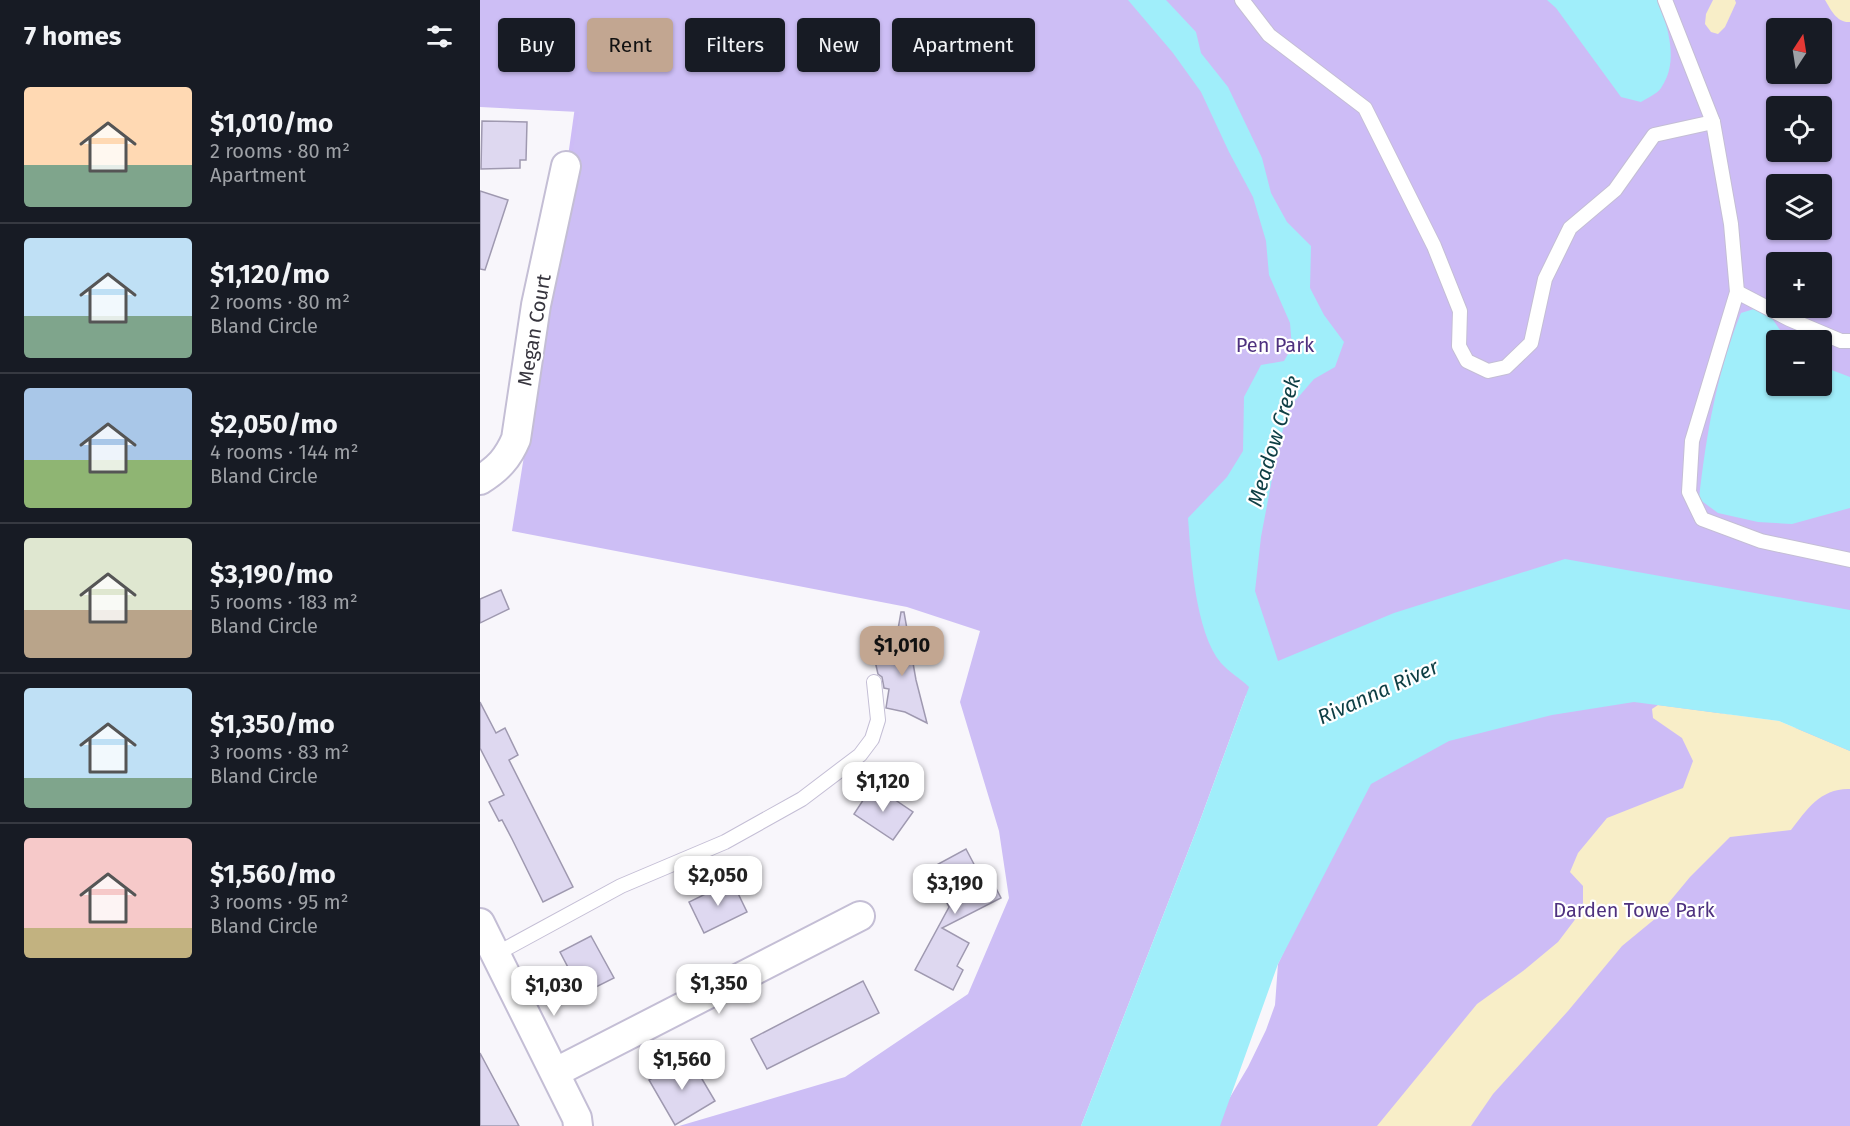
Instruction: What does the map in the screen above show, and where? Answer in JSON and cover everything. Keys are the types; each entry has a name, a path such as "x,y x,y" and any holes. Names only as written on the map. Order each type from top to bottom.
{"street":[{"name":"Megan Court","path":"480,480 497,470 509,456 516,439 536,305 566,166"},
{"path":"556,1072 860,916"},
{"path":"480,923 556,1072 578,1126"}],"lane":[{"path":"1242,0 1269,34 1365,108 1429,236 1460,311 1459,346 1467,361 1488,371 1506,367 1531,343 1545,279 1570,228 1615,190 1654,135 1713,122"},
{"path":"1665,0 1713,122 1731,224 1737,292 1692,441 1689,492 1702,519 1761,542 1850,560"},
{"path":"1737,292 1789,319 1841,341 1850,341"},
{"path":"496,954 621,886 725,842 802,799 860,755 872,739 878,720 874,682"}],"green space":[{"path":"480,0 1128,0 1173,53 1201,92 1253,197 1266,241 1269,275 1290,323 1292,348 1284,362 1244,397 1243,451 1227,477 1189,518 1221,663 1249,687 1198,826 1081,1126 679,1126 845,1077 968,994 1009,898 999,831 960,702 980,631 907,607 512,531 579,112 480,107"},
{"name":"Pen Park","path":"590,0 1850,0 1850,649 1300,710 520,498 587,21 587,72 673,72 673,18 587,18"},
{"name":"Darden Towe Park","path":"1571,683 1850,739 1850,1126 1213,1126 1248,1067 1266,1030 1275,1005 1278,964 1361,789 1419,754"}],"sand":[{"path":"1713,0 1735,0 1736,3 1725,27 1718,34 1711,32 1705,24 1706,14"},
{"path":"1825,0 1850,0 1850,22 1838,18"},
{"path":"1658,705 1779,721 1850,751 1850,789 1831,792 1823,796 1809,808 1791,830 1730,837 1690,877 1656,918 1622,946 1568,1011 1493,1094 1471,1126 1377,1126 1477,1004 1558,942 1583,909 1583,886 1570,872 1578,853 1607,818 1683,788 1693,761 1682,738 1653,718 1652,709"}],"water":[{"path":"1128,0 1166,0 1196,32 1201,53 1228,87 1262,158 1271,193 1287,222 1311,246 1310,288 1324,315 1344,342 1335,367 1314,379 1288,409 1276,458 1261,537 1255,591 1278,661 1394,613 1565,559 1850,610 1850,751 1779,721 1634,702 1552,715 1449,741 1371,784 1278,964 1220,1126 1081,1126 1198,826 1249,687 1221,663 1205,633 1196,594 1188,518 1227,477 1243,451 1244,397 1261,365 1284,361 1292,347 1290,323 1269,275 1266,241 1253,197 1201,92 1173,53"},
{"path":"1547,0 1659,0 1668,33 1671,56 1667,78 1661,88 1641,102 1621,97 1556,8"},
{"path":"1754,309 1766,313 1766,318 1772,318 1780,330 1766,330 1766,396 1832,396 1832,370 1850,377 1850,508 1792,524 1758,522 1718,513 1699,499 1705,451 1719,381 1741,313"}],"building":[{"path":"482,121 527,122 526,160 520,160 520,168 481,169"},
{"path":"480,191 508,200 485,270 480,269"},
{"path":"501,590 509,609 480,623 480,599"},
{"path":"901,612 904,612 916,680 927,723 905,712 886,708 889,689 884,688 882,677 878,674 875,661 893,658"},
{"path":"480,702 496,733 505,728 518,755 509,760 573,887 543,902 502,820 499,821 489,802 504,795 480,748"},
{"path":"873,785 913,812 893,840 854,814"},
{"path":"966,849 976,868 979,866 986,879 990,877 1001,898 942,928 969,943 957,966 963,970 953,990 915,970 949,907 929,869"},
{"path":"732,881 747,912 704,933 689,902"},
{"path":"591,936 614,978 582,994 560,952"},
{"path":"863,981 879,1013 767,1069 751,1039"},
{"path":"480,1053 519,1126 480,1126"},
{"path":"689,1057 715,1101 675,1125 649,1080"}],"water label":[{"name":"Meadow Creek","path":"1274,441"},
{"name":"Rivanna River","path":"1378,692"}]}
